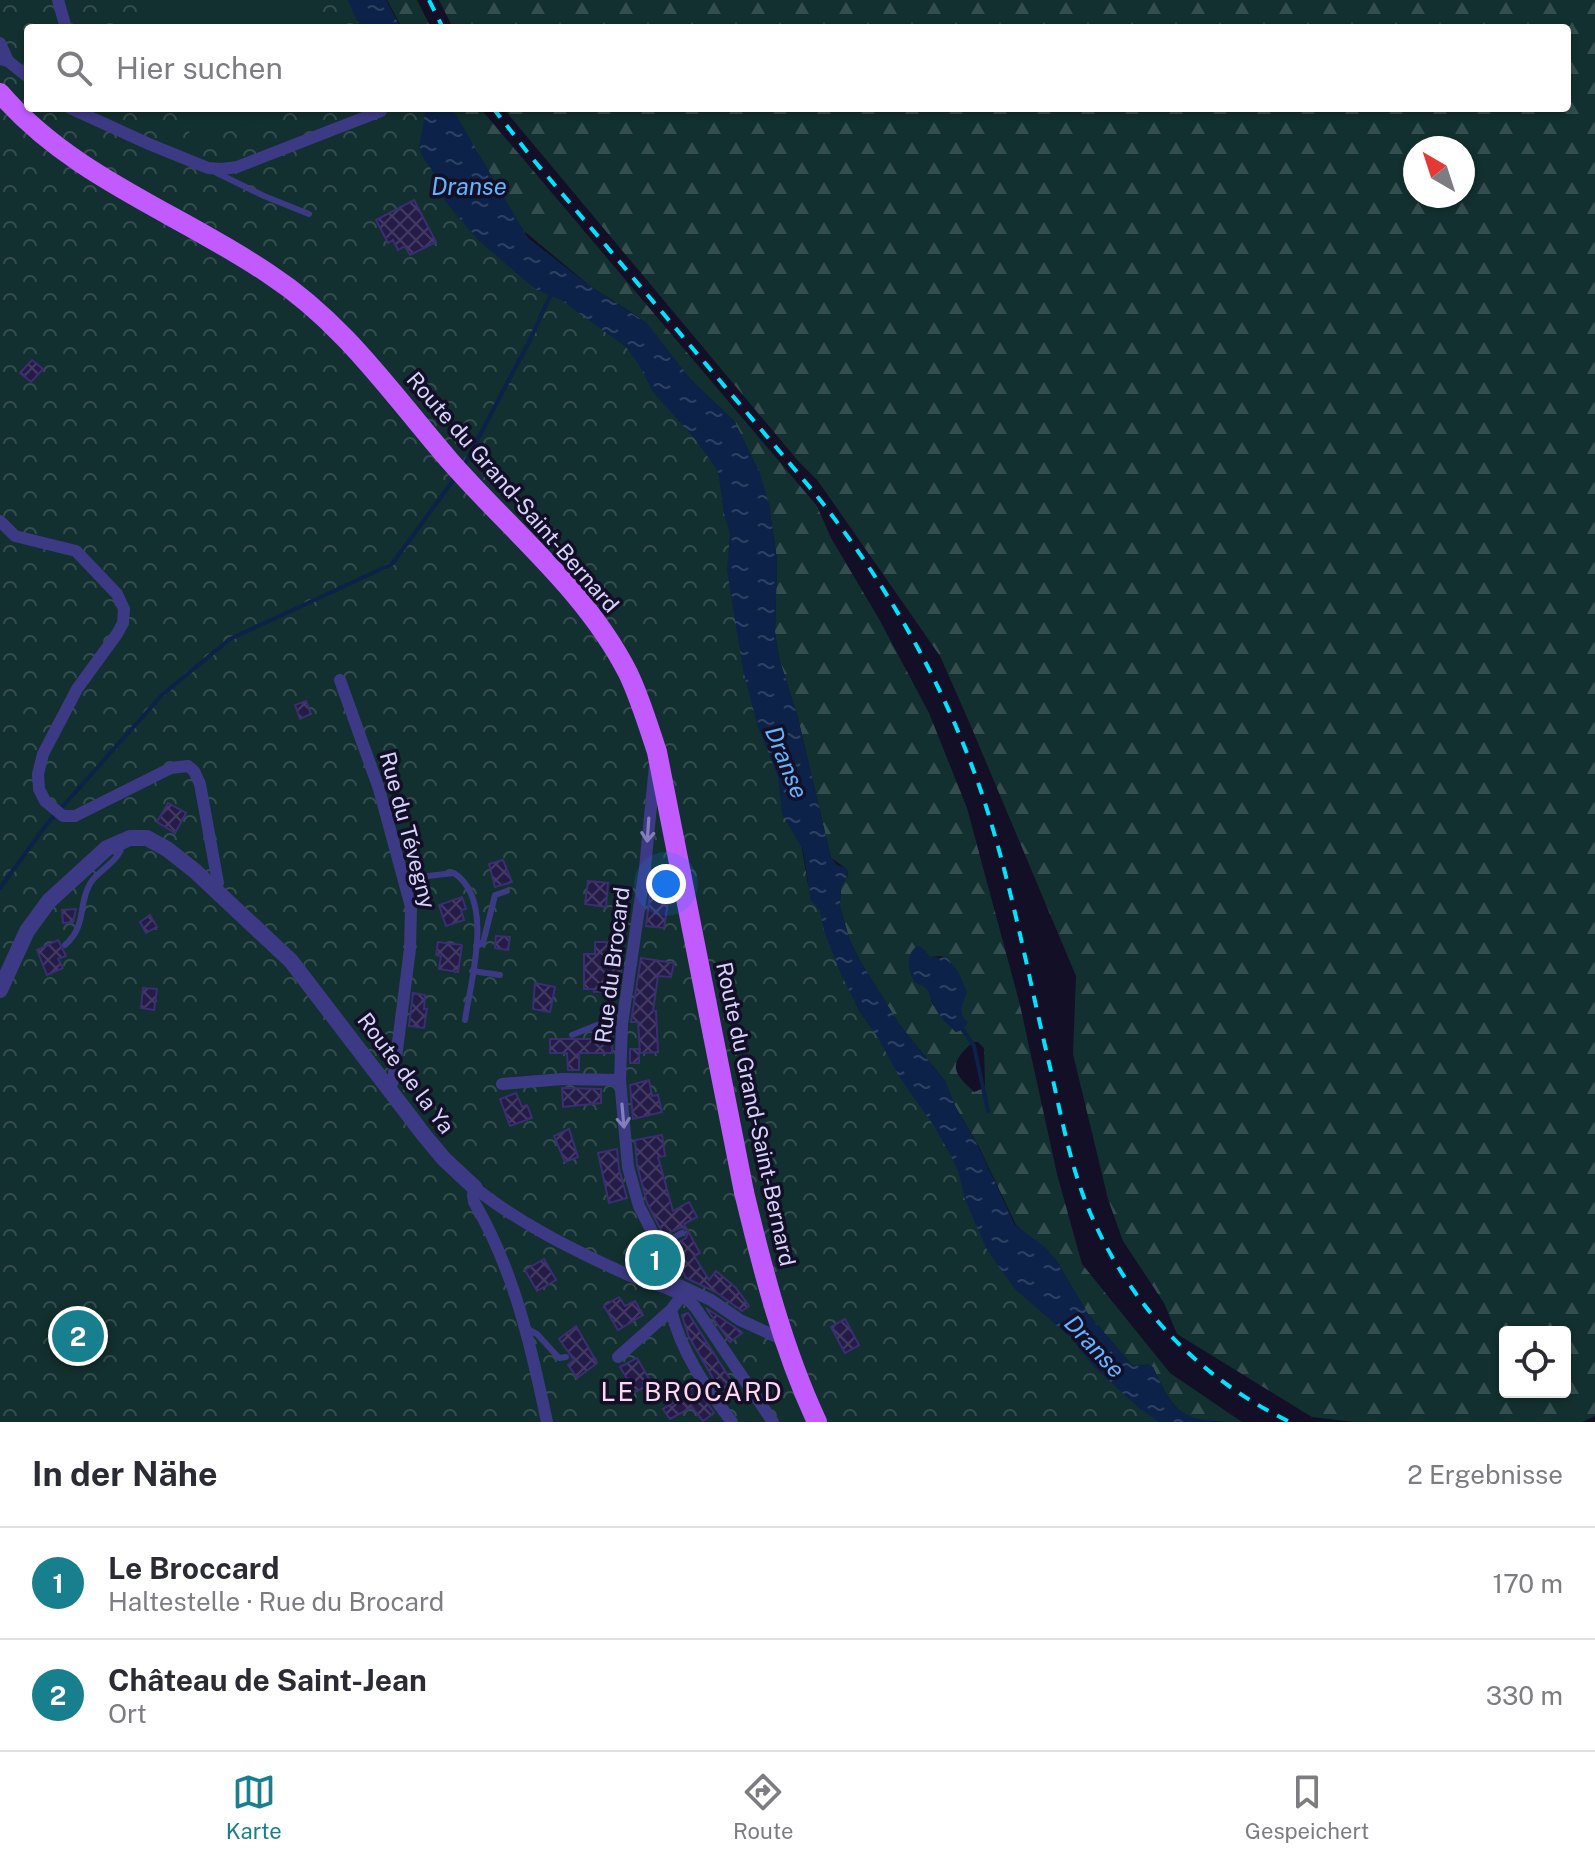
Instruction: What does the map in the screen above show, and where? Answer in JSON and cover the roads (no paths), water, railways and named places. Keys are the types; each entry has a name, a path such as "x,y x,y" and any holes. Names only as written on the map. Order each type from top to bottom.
{"main road":[{"name":"Route du Grand-Saint-Bernard","path":"0,93 37,131 79,163 223,245 293,290 355,346 472,486 568,589 606,636 635,689 657,752 741,1179 761,1263 788,1352 817,1422"}],"street":[{"path":"58,0 65,24"},
{"path":"0,43 4,60 24,74"},
{"path":"79,112 208,168 222,169 237,167 378,112"},
{"path":"107,112 107,124"},
{"path":"0,521 15,536 76,551 117,594 124,609 123,623 117,634 77,689 43,754 38,783 43,798 63,816 81,814 163,772 179,765 188,766 200,784 218,883 215,888"},
{"name":"Rue du Tévegny","path":"340,680 379,789 406,884 413,926 393,1081 389,1088"},
{"name":"Rue du Brocard","path":"657,752 645,868 622,1024 620,1080 628,1167 639,1206 666,1259 665,1287"},
{"name":"Route de la Ya","path":"121,841 134,837 147,838 167,849 215,888 303,973 444,1159 475,1188 514,1216 552,1237 625,1274 665,1287"},
{"path":"0,990 21,943 41,911 88,863 121,841"},
{"path":"502,1084 563,1079 620,1080"},
{"path":"475,1188 474,1202 495,1240 526,1328 547,1422"},
{"path":"665,1287 673,1283 683,1287 711,1300 740,1320 797,1347"},
{"path":"665,1287 683,1294 695,1307 773,1422"},
{"path":"618,1357 671,1310 683,1294"},
{"path":"671,1310 688,1355 732,1422"}],"lane":[{"path":"208,168 254,192 309,214"},
{"path":"65,945 79,929 85,896 92,882 121,852 121,841"},
{"path":"406,884 449,872 462,878 471,890 477,908 476,946 465,1020"},
{"path":"476,946 482,944 484,939 495,895 507,891"},
{"path":"472,971 500,975"},
{"path":"572,1035 597,1025 622,1024"},
{"path":"660,1245 682,1233"},
{"path":"526,1328 537,1334 559,1358 566,1357"}],"water":[{"path":"348,0 386,0 399,24 358,24"},
{"name":"Dranse","path":"425,112 454,112 528,238 590,286 647,323 691,380 735,422 760,473 769,505 777,560 775,632 779,658 798,718 831,858 837,865 847,868 848,874 841,886 840,907 850,941 899,1024 945,1081 1015,1225 1046,1248 1088,1314 1132,1365 1149,1364 1153,1367 1164,1391 1183,1413 1219,1422 1159,1422 1139,1408 1093,1366 1071,1338 1015,1289 987,1250 964,1197 952,1158 860,1013 824,931 820,911 811,901 803,850 782,814 778,777 757,724 743,670 727,570 730,534 718,471 696,440 653,392 626,347 561,300 535,289 477,239 444,200 441,183 419,148"},
{"path":"919,945 930,957 947,958 958,971 967,992 961,1012 968,1022 963,1030 956,1032 936,1010 926,989 915,983 909,957"}],"waterway":[{"path":"463,467 551,294"},
{"path":"0,888 47,824 162,695 230,639 392,564 455,478"},
{"path":"963,1030 974,1046 988,1111"}],"railway":[{"path":"429,0 441,24"},
{"path":"496,112 813,491 888,596 949,710 981,791 1010,893 1069,1148 1083,1195 1099,1232 1140,1299 1192,1357 1255,1403 1290,1422"}],"place":[{"name":"Le Broccard","path":"655,1260"},
{"name":"Château de Saint-Jean","path":"78,1336"}],"district":[{"name":"LE BROCARD","path":"692,1391"}]}
